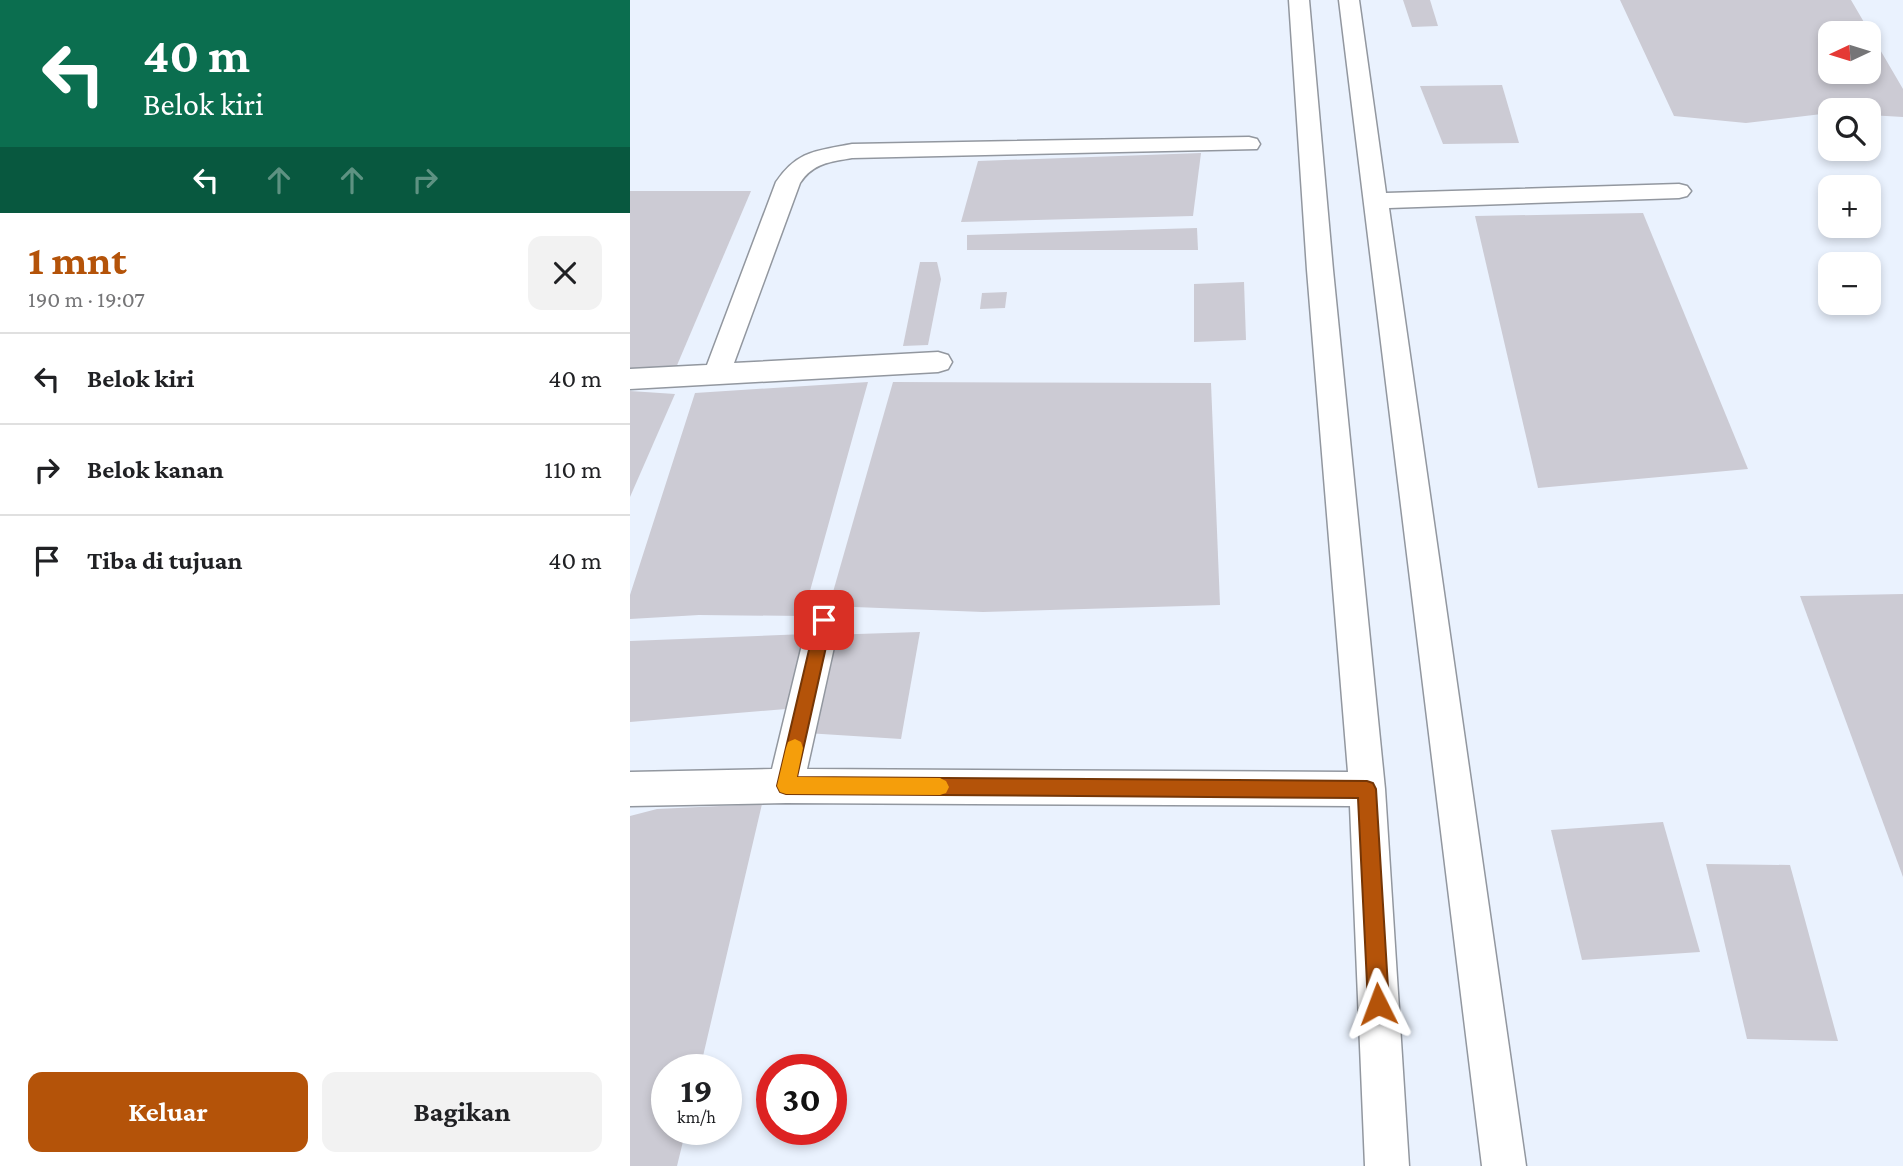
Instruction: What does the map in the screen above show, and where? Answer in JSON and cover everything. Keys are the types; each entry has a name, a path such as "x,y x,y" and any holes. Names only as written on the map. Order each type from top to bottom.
{"street":[{"path":"1299,0 1320,270 1367,789 1387,1166"},
{"path":"1349,0 1504,1166"},
{"path":"717,374 788,182 798,168 811,159 852,152 968,147 1250,144"},
{"path":"1374,201 1679,191"},
{"path":"630,379 938,362"},
{"path":"786,786 824,620"},
{"path":"630,789 786,786 1367,789"}],"shaded area":[{"path":"630,0 1903,0 1903,1166 630,1166"}],"building":[{"path":"1403,0 1430,0 1438,26 1412,27"},
{"path":"1620,0 1851,0 1863,21 1818,21 1818,84 1881,84 1881,51 1903,89 1903,117 1881,116 1881,98 1818,98 1818,114 1746,123 1674,116"},
{"path":"1502,85 1519,143 1443,144 1420,86"},
{"path":"1201,153 1193,216 961,222 978,161"},
{"path":"630,191 751,191 675,370 630,373"},
{"path":"1643,213 1748,469 1538,488 1475,216"},
{"path":"1197,228 1198,250 967,250 967,235"},
{"path":"920,262 937,262 941,279 928,345 903,346"},
{"path":"1244,282 1246,340 1194,342 1194,284"},
{"path":"1007,292 1005,308 980,309 982,293"},
{"path":"868,382 803,616 699,615 630,619 630,595 695,393"},
{"path":"893,382 1211,383 1220,605 983,612 829,606"},
{"path":"630,391 675,394 630,497"},
{"path":"1903,594 1903,877 1800,596"},
{"path":"920,632 901,739 806,733 826,635"},
{"path":"806,634 786,709 630,722 630,641"},
{"path":"762,804 704,1054 651,1054 651,1145 682,1145 677,1166 630,1166 630,816 657,809"},
{"path":"1663,822 1700,952 1582,960 1551,830"},
{"path":"1706,864 1790,865 1838,1041 1747,1039"}],"slow traffic":[{"path":"795,748 786,786 940,787"}],"route":[{"path":"824,620 786,786 1367,789 1378,1004"}]}
